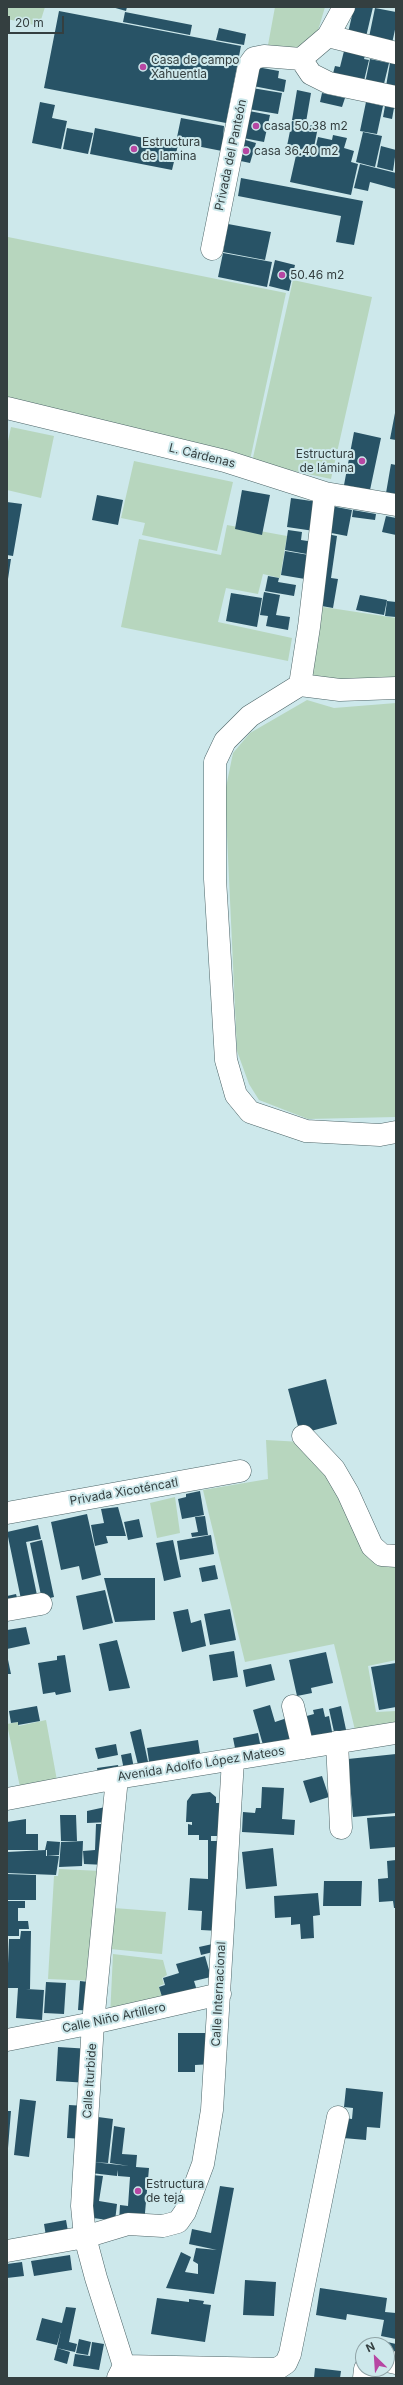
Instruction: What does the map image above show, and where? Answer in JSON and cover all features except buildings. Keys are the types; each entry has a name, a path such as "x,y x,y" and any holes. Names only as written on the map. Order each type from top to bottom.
{"street":[{"path":"344,7 328,36 301,59 311,74 328,83 396,97"},
{"path":"328,36 396,52"},
{"name":"Privada del Panteón","path":"212,249 249,65 254,58 264,56 301,59"},
{"name":"L. Cárdenas","path":"7,408 225,461 325,493 396,505"},
{"path":"300,685 310,627 325,493"},
{"path":"396,688 340,690 300,685 250,716 225,741 215,762 214,879 226,1060 236,1095 250,1112 306,1131 380,1135 396,1132"},
{"path":"303,1436 334,1469 348,1493 372,1546 382,1554 396,1556"},
{"name":"Privada Xicoténcatl","path":"7,1513 240,1471"},
{"path":"7,1610 41,1604"},
{"path":"293,1706 302,1748"},
{"name":"Avenida Adolfo López Mateos","path":"8,1796 396,1733"},
{"path":"337,1742 341,1828"},
{"name":"Calle Internacional","path":"85,2237 128,2224 163,2226 178,2222 185,2212 203,2164 212,2110 220,1994 232,1760"},
{"name":"Calle Iturbide","path":"117,1778 94,2023 82,2206 85,2237 121,2372"},
{"name":"Calle Niño Artillero","path":"7,2040 94,2023 220,1994"},
{"path":"121,2372 277,2369 286,2363 290,2354 338,2117"},
{"path":"7,2251 85,2237"}],"green space":[{"path":"7,7 45,7 39,26 7,19"},
{"path":"275,7 325,7 317,34 301,48 294,49 268,45"},
{"path":"8,237 286,293 250,460 7,404"},
{"path":"293,280 372,297 331,479 252,462"},
{"path":"11,427 54,436 41,498 7,490 7,446"},
{"path":"134,461 233,482 217,551 142,535 145,523 121,518"},
{"path":"227,525 287,536 280,578 263,574 258,594 226,588 218,622 292,638 288,661 121,627 139,539 221,555"},
{"path":"317,606 396,618 396,684 307,679"},
{"path":"307,700 334,708 396,703 396,1117 308,1119 259,1100 249,1084 237,1051 225,792 233,753 250,733"},
{"path":"266,1440 302,1442 396,1567 396,1660 368,1666 376,1712 396,1711 396,1729 356,1734 334,1644 245,1662 203,1490 268,1479"},
{"path":"175,1497 180,1533 157,1538 150,1503"},
{"path":"46,1720 58,1786 21,1792 7,1724 18,1722 19,1726"},
{"path":"59,1869 101,1871 94,1981 48,1979 54,1876 58,1876"},
{"path":"114,1908 166,1912 162,1954 110,1949"},
{"path":"113,1954 163,1960 167,1975 162,1978 164,1984 159,1986 163,2001 110,2017"}],"place":[{"name":"Casa de campo Xahuentla","path":"143,67"},
{"name":"casa 50.38 m2","path":"256,126"},
{"name":"Estructura de lamina","path":"134,149"},
{"name":"casa 36.40 m2","path":"246,151"},
{"name":"50.46 m2","path":"282,275"},
{"name":"Estructura de lámina","path":"362,461"},
{"name":"Estructura de teja","path":"138,2191"}]}
